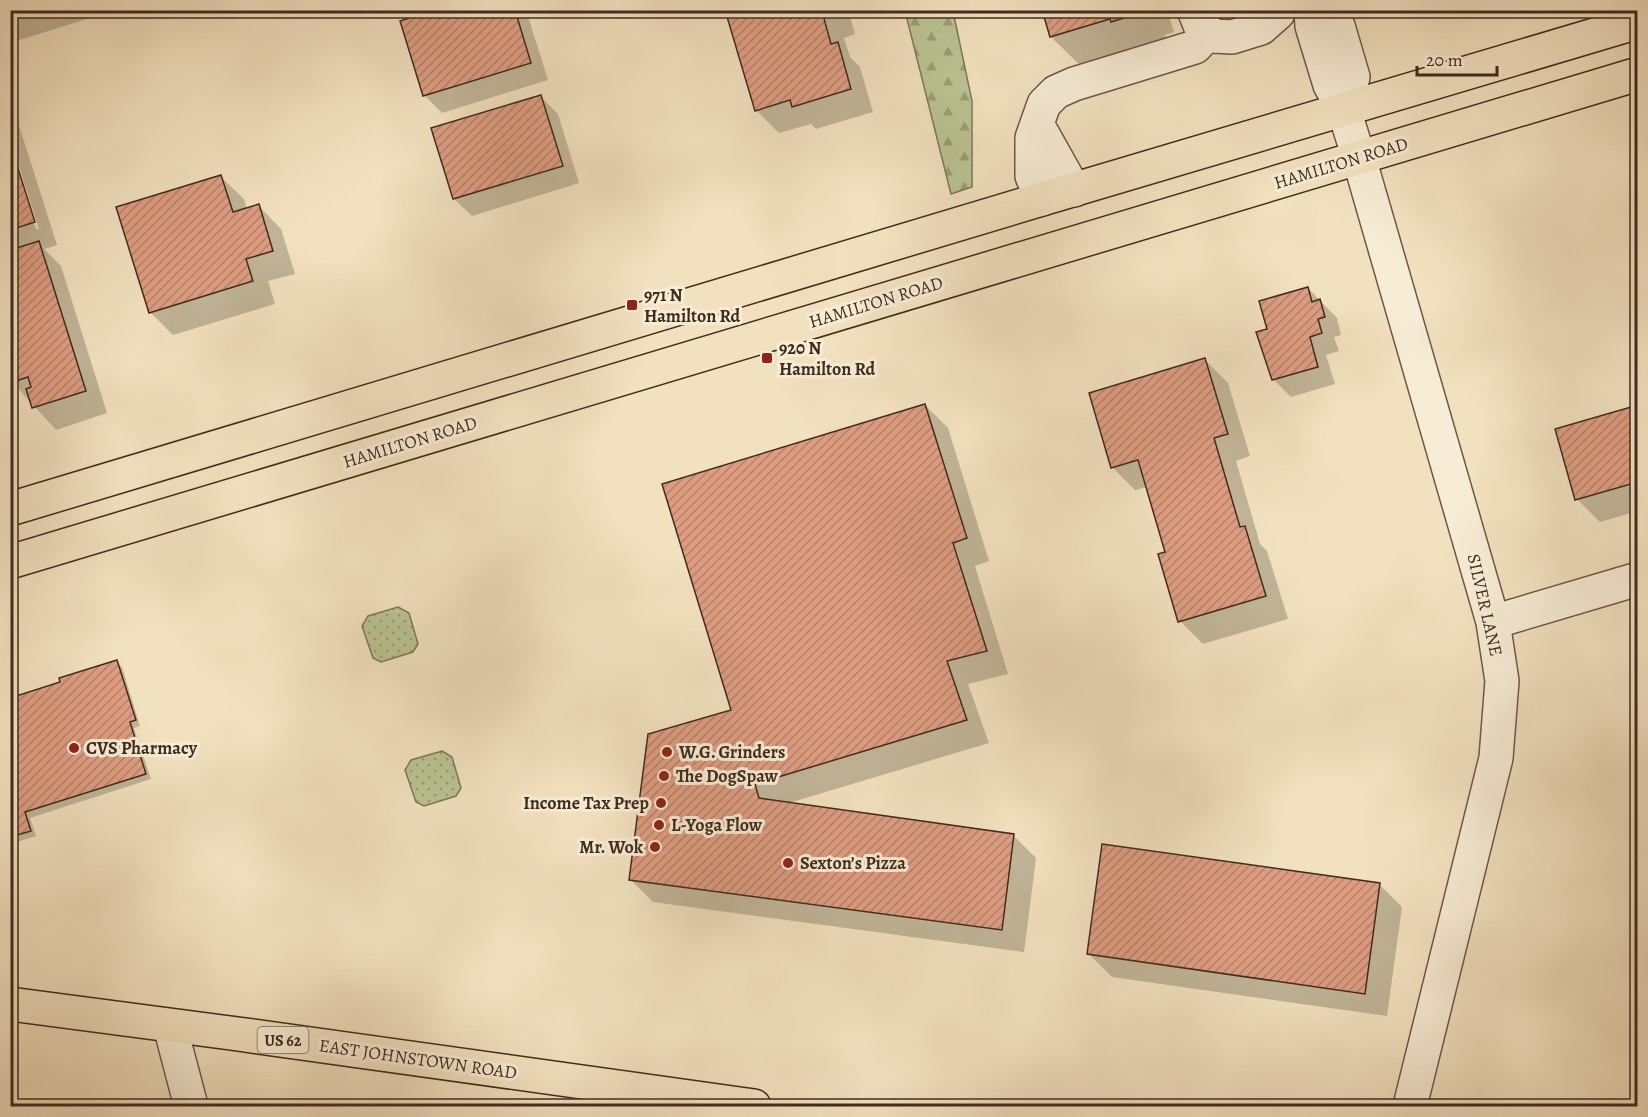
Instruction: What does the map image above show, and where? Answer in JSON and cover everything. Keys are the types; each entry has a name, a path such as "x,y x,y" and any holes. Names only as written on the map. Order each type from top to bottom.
{"main road":[{"path":"10,509 1638,22"},
{"name":"HAMILTON ROAD","path":"11,558 1638,74"},
{"name":"EAST JOHNSTOWN ROAD","path":"10,1004 754,1107"}],"street":[{"path":"1202,21 1213,36 1232,37 1261,28 1279,10"},
{"name":"SILVER LANE","path":"1311,10 1312,26 1330,85 1344,110 1359,158 1493,622 1502,681 1496,758 1410,1107"},
{"path":"1319,10 1330,16 1338,26 1353,77 1344,110"},
{"path":"1042,199 1032,176 1032,138 1044,105 1056,92 1074,84 1195,46 1202,21"},
{"path":"1037,124 1074,190"},
{"path":"1493,622 1638,579"},
{"path":"170,1026 191,1107"}],"green space":[{"path":"905,11 953,11 972,101 972,187 951,194"},
{"path":"398,607 409,613 418,644 413,652 381,662 373,658 362,626 368,616"},
{"path":"442,751 452,757 461,788 456,796 424,806 416,802 405,770 411,760"}],"building":[{"path":"433,10 515,10 531,63 423,96 400,21"},
{"path":"725,10 833,10 823,15 831,44 838,42 851,89 792,107 790,100 755,111"},
{"path":"1042,10 1136,10 1137,14 1111,22 1110,19 1050,37"},
{"path":"541,95 563,166 453,199 431,128"},
{"path":"10,143 35,222 10,230"},
{"path":"221,175 233,212 259,204 273,251 246,259 253,281 149,313 116,207"},
{"path":"39,241 86,391 32,408 26,389 31,387 28,377 10,383 10,329 13,328 10,322 10,250"},
{"path":"1308,287 1312,302 1320,299 1325,317 1318,319 1322,333 1310,337 1318,367 1272,380 1256,332 1267,329 1259,301"},
{"path":"1205,358 1228,434 1214,438 1240,527 1245,526 1266,596 1178,622 1158,554 1165,552 1138,460 1111,468 1089,393"},
{"path":"925,404 967,538 953,543 987,651 947,661 967,720 755,784 759,798 1014,834 1002,930 629,880 648,734 731,710 662,484"},
{"path":"1638,405 1638,482 1575,500 1555,429"},
{"name":"CVS Pharmacy","path":"117,660 136,720 130,722 146,774 25,812 31,831 10,837 10,698 60,682 59,678"},
{"path":"1102,844 1380,883 1365,994 1087,954"},
{"path":"18,1101 66,1106 17,1106"}],"place":[{"name":"971 N Hamilton Rd","path":"632,305"},
{"name":"920 N Hamilton Rd","path":"767,358"},
{"name":"CVS Pharmacy","path":"74,748"},
{"name":"W.G. Grinders","path":"667,752"},
{"name":"The DogSpaw","path":"664,776"},
{"name":"Income Tax Prep","path":"661,803"},
{"name":"L-Yoga Flow","path":"659,825"},
{"name":"Mr. Wok","path":"655,847"},
{"name":"Sexton’s Pizza","path":"788,863"}]}
